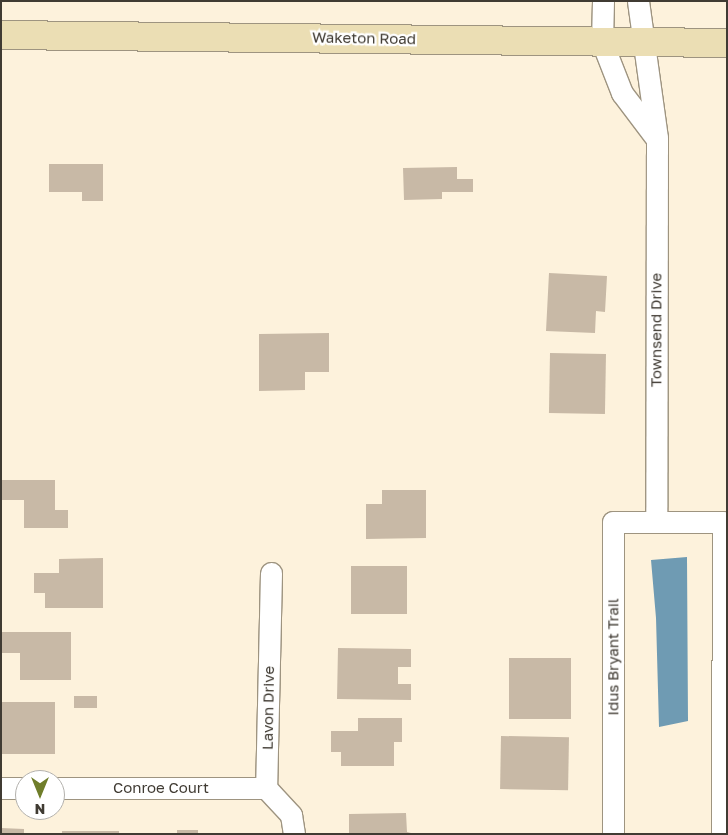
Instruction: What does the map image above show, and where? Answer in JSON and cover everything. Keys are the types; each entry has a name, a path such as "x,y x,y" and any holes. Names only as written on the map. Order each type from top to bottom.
{"street":[{"path":"602,1 602,42 622,94 657,138"},
{"name":"Townsend Drive","path":"638,1 657,138 656,522"},
{"name":"Waketon Road","path":"1,35 727,43"},
{"name":"Idus Bryant Trail","path":"613,834 613,522 656,522"},
{"path":"656,522 723,522 722,834"},
{"name":"Lavon Drive","path":"266,788 271,573"},
{"path":"1,788 15,788"},
{"name":"Conroe Court","path":"65,788 266,788"},
{"path":"266,788 291,815 294,834"}],"water":[{"path":"687,557 688,721 659,727 656,618 651,560"}],"building":[{"path":"49,164 103,164 103,201 82,201 82,192 49,192"},
{"path":"457,167 457,179 473,179 473,192 442,192 442,199 404,200 403,168"},
{"path":"549,273 607,276 605,312 596,311 595,333 546,331"},
{"path":"329,333 329,372 305,372 305,390 259,391 259,334"},
{"path":"550,353 606,354 605,414 549,413"},
{"path":"1,480 55,480 55,510 68,510 68,528 24,528 24,500 1,500"},
{"path":"382,490 426,490 426,538 366,539 366,504 382,504"},
{"path":"103,558 103,608 45,608 45,593 34,593 34,573 59,573 59,559"},
{"path":"351,566 407,566 407,614 351,614"},
{"path":"1,632 71,632 71,680 20,680 20,653 1,653"},
{"path":"338,648 411,649 411,667 398,667 398,684 411,684 411,700 337,699"},
{"path":"509,658 571,658 571,719 509,719"},
{"path":"74,696 97,696 97,708 74,708"},
{"path":"1,702 55,702 55,754 1,754"},
{"path":"358,718 402,718 402,742 394,742 394,766 341,766 341,752 331,752 331,731 358,731"},
{"path":"501,736 569,737 568,790 500,789"},
{"path":"406,813 407,832 415,834 349,834 349,814"},
{"path":"1,828 24,829 24,834 1,834"},
{"path":"177,830 198,830 198,834 177,834"},
{"path":"62,831 119,831 119,834 62,834"}]}
